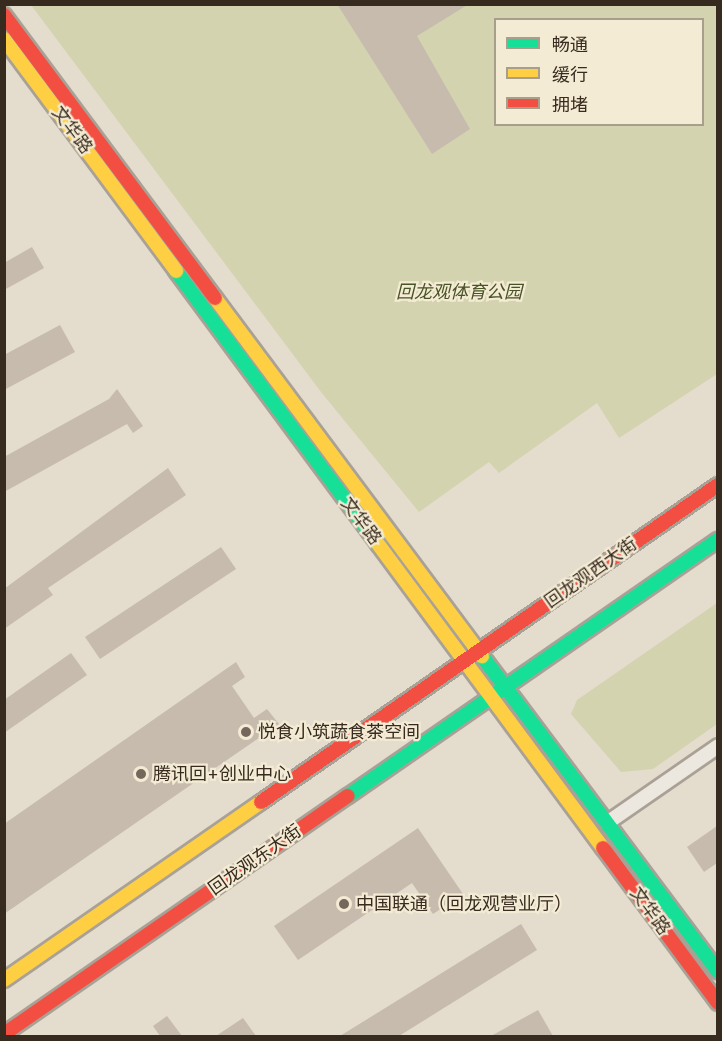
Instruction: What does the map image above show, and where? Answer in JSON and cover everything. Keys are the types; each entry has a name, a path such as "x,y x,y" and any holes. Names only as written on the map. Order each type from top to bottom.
{"street":[{"name":"文华路","path":"4,15 717,972"},
{"name":"文华路","path":"4,39 717,1003"},
{"name":"回龙观西大街","path":"464,660 717,485"},
{"path":"505,687 717,540"},
{"path":"4,980 464,660"},
{"name":"回龙观东大街","path":"4,1034 505,687"},
{"path":"607,823 717,746"}],"green space":[{"name":"回龙观体育公园","path":"31,5 717,5 717,374 619,438 597,403 499,473 489,462 419,512 321,392"},
{"path":"717,603 717,724 653,769 621,772 571,714 577,700"}],"building":[{"path":"337,4 469,4 417,36 470,129 432,154"},
{"path":"32,247 44,268 4,290 4,263"},
{"path":"60,325 75,352 4,390 4,355"},
{"path":"117,389 143,426 133,433 127,424 4,492 4,457 109,399"},
{"path":"168,468 186,495 48,588 53,595 4,629 4,589"},
{"path":"221,547 236,569 100,659 85,637"},
{"path":"71,653 87,675 4,733 4,700"},
{"name":"腾讯回+创业中心","path":"236,662 245,677 232,686 254,718 267,709 279,724 4,914 4,824"},
{"path":"717,826 717,863 704,872 687,847"},
{"name":"中国联通（回龙观营业厅）","path":"418,828 463,894 433,914 412,883 298,960 274,926"},
{"path":"521,924 537,950 399,1036 340,1036"},
{"path":"538,1010 553,1036 491,1036"},
{"path":"167,1016 182,1036 160,1036 153,1026"},
{"path":"243,1018 256,1036 216,1036"}],"traffic: fast":[{"path":"176,271 378,544"},
{"path":"348,796 718,540"},
{"path":"482,656 718,972"}],"traffic: slow":[{"path":"4,39 176,271"},
{"path":"215,298 482,656"},
{"path":"378,544 603,848"},
{"path":"4,980 261,802"}],"traffic: jam":[{"path":"4,15 215,298"},
{"path":"261,802 718,485"},
{"path":"4,1034 348,796"},
{"path":"603,848 718,1003"}],"place":[{"name":"悦食小筑蔬食茶空间","path":"246,732"},
{"name":"腾讯回+创业中心","path":"141,774"},
{"name":"中国联通（回龙观营业厅）","path":"344,904"}]}
